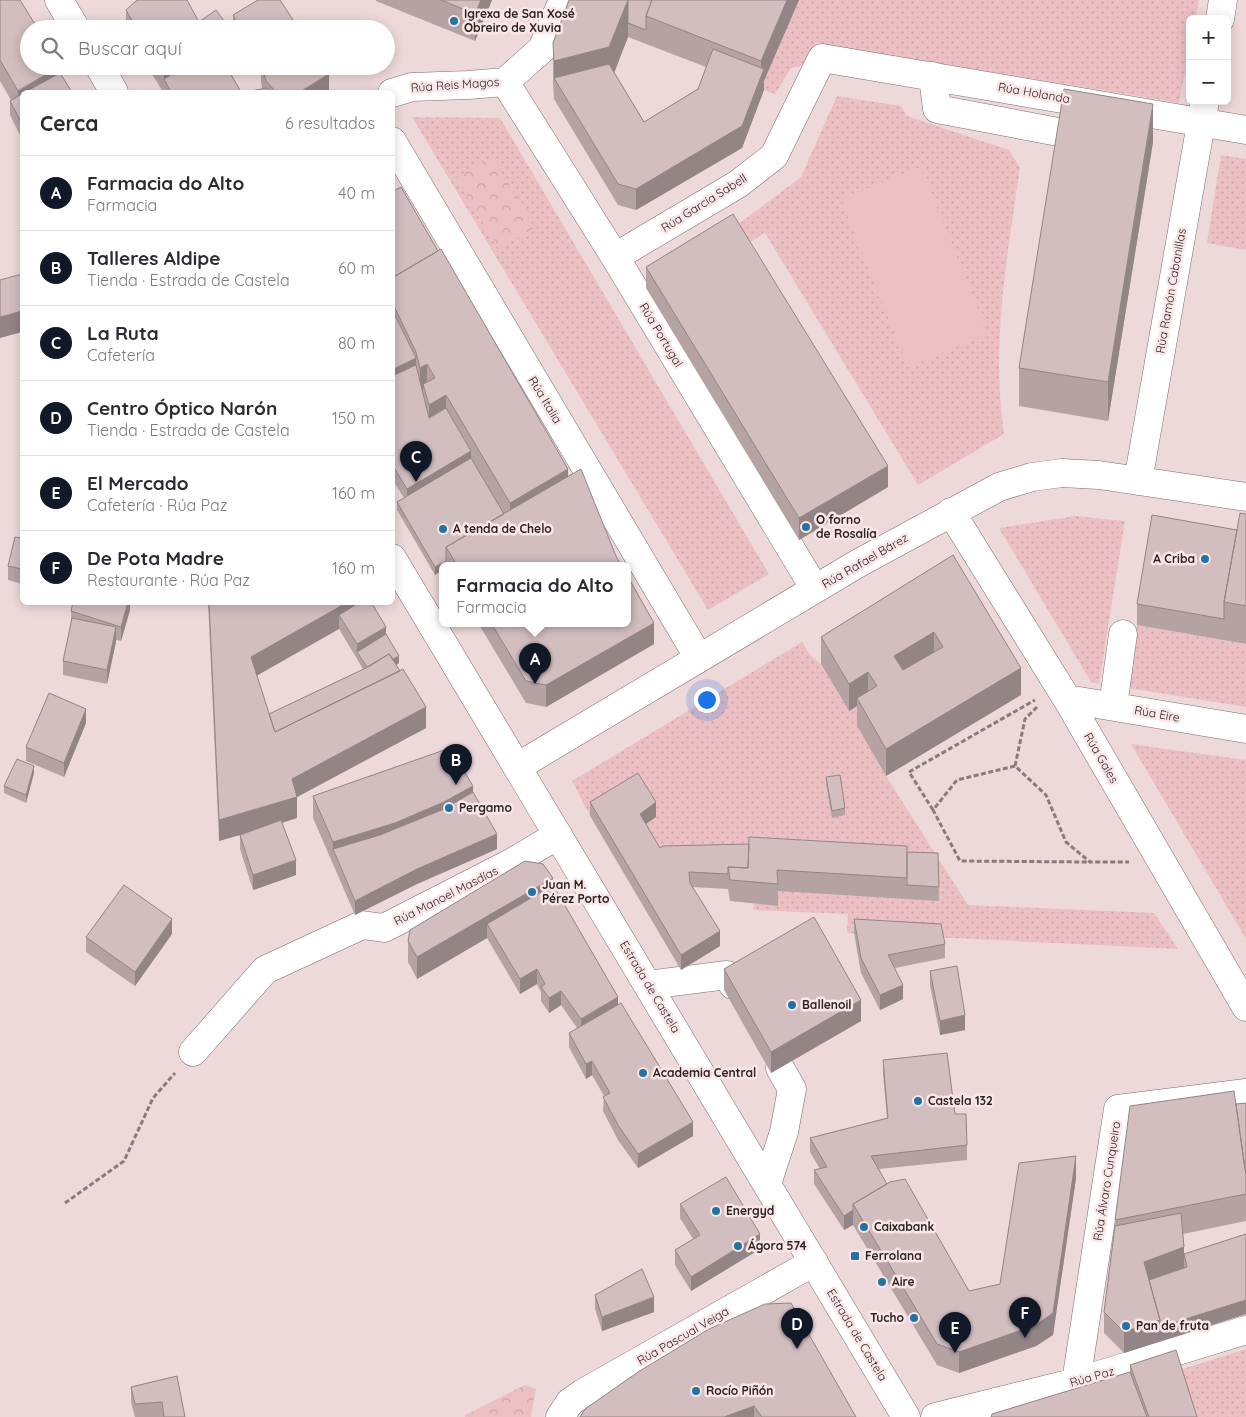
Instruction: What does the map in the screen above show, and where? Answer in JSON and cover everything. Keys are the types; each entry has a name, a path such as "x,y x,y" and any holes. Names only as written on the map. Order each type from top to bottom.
{"street":[{"path":"58,0 70,20"},
{"name":"Rúa Reis Magos","path":"395,92 412,86 505,82 542,49 563,0"},
{"path":"1221,15 1223,0"},
{"name":"Rúa Holanda","path":"822,58 933,76 1203,111 1246,130"},
{"name":"Rúa García Sabell","path":"614,257 738,184 774,156 822,58"},
{"path":"104,75 113,90"},
{"path":"933,76 937,109 1053,130"},
{"name":"Rúa Portugal","path":"505,82 614,257 815,589"},
{"name":"Rúa Ramón Cabanillas","path":"1138,481 1203,111"},
{"name":"Rúa Italia","path":"395,146 699,658"},
{"name":"Rúa Rafael Bárez","path":"517,767 815,589 999,487 1032,477 1062,473 1138,481 1246,497"},
{"name":"Rúa Gales","path":"951,512 1063,692 1246,1007"},
{"name":"Estrada de Castela","path":"395,563 906,1417"},
{"path":"1113,706 1123,634"},
{"name":"Rúa Eire","path":"1063,692 1113,706 1246,729"},
{"name":"Rúa Manoel Masdías","path":"193,1052 265,970 362,925 384,928 511,862 558,835"},
{"path":"648,985 727,975 733,985"},
{"path":"767,1184 784,1132 792,1089 780,1068"},
{"name":"Rúa Álvaro Cunqueiro","path":"1076,1382 1118,1109 1246,1093"},
{"name":"Rúa Pascual Veiga","path":"560,1417 570,1402 583,1393 814,1262"},
{"name":"Rúa Paz","path":"936,1417 1076,1382 1246,1330"}],"path":[{"path":"1015,766 1025,719 1063,692"},
{"path":"1063,692 909,772 933,810 960,861 1162,862"},
{"path":"933,810 957,780 1015,766"},
{"path":"1015,766 1046,796 1066,842 1090,862"},
{"path":"65,1202 124,1161 153,1098 193,1052"}],"green space":[{"path":"799,0 1199,0 1196,15 1186,15 1186,67 1179,103 816,43 801,66 791,68 775,94 761,89"},
{"path":"837,96 901,106 907,116 1009,150 1020,168 1006,267 1000,334 1000,401 1004,434 918,485 765,233 747,244 735,227 801,177"},
{"path":"412,117 500,118 769,574 708,610"},
{"path":"1221,155 1246,159 1246,250 1207,243"},
{"path":"492,156 534,228 499,249 456,178"},
{"path":"921,167 988,334 908,367 841,199"},
{"path":"1075,516 1125,521 1099,684 1091,682 999,528"},
{"path":"1137,625 1246,644 1246,707 1127,688"},
{"path":"802,642 811,656 821,664 849,711 868,699 857,726 886,776 968,905 1154,913 1178,949 847,933 848,914 753,910 754,903 778,906 663,860 640,828 638,788 590,816 572,781"},
{"path":"1131,744 1246,760 1246,939"},
{"path":"1246,1349 1246,1417 1191,1417 1176,1371"},
{"path":"525,1385 536,1389 531,1417 465,1417 465,1415"}],"building":[{"path":"0,0 20,0 32,20 20,20 20,75 45,75 18,91 0,60"},
{"path":"137,0 187,0 198,20 132,20 126,10"},
{"path":"258,0 280,0 293,20 236,20 233,15"},
{"path":"441,0 481,0 475,14"},
{"path":"569,0 628,0 609,47 554,61 553,43"},
{"path":"628,0 652,0 646,16 646,30 628,23"},
{"path":"652,0 787,0 761,61 646,16"},
{"path":"216,10 223,20 202,20"},
{"path":"713,49 764,69 742,126 636,189 618,184 554,78 609,64 644,122 698,89"},
{"path":"56,75 61,75 71,90 29,90"},
{"path":"171,75 231,75 240,90 170,90 164,79"},
{"path":"264,75 327,75 303,90 274,90 266,81"},
{"path":"1064,89 1153,104 1108,382 1019,368"},
{"path":"20,95 20,120 10,101"},
{"path":"401,187 438,251 395,276 395,190"},
{"path":"733,214 888,466 799,518 646,267"},
{"path":"441,249 568,469 510,503 446,395 429,405 423,384 435,378 427,364 420,368 416,352 395,308 395,276"},
{"path":"20,275 20,312 0,317 0,280"},
{"path":"395,315 416,358 395,368"},
{"path":"416,365 429,418 446,408 471,451 407,489 395,469 395,375"},
{"path":"471,458 504,514 446,547 446,561 439,562 439,565 435,567 397,502"},
{"path":"581,469 619,562 455,562 446,547"},
{"path":"1240,513 1246,514 1246,606 1224,602"},
{"path":"1152,515 1237,530 1224,602 1224,619 1137,604"},
{"path":"15,537 20,538 20,569 8,566"},
{"path":"953,555 1021,668 886,749 857,698 877,686 868,672 849,684 821,637","holes":["934,632 943,647 903,670 894,656"]},
{"path":"631,582 654,623 546,685 526,681 493,627 631,627"},
{"path":"72,605 127,605 121,627 71,611"},
{"path":"209,605 343,605 251,657 275,732 403,669 426,707 292,779 297,797 219,820"},
{"path":"355,605 373,605 386,627 357,644 339,615"},
{"path":"72,618 116,627 107,670 63,661"},
{"path":"386,634 399,656 393,659 389,654 367,667 357,652"},
{"path":"389,654 400,671 275,732 269,714 370,666"},
{"path":"49,693 86,709 64,763 26,747"},
{"path":"450,748 473,786 444,802 395,823 333,842 313,796"},
{"path":"17,759 34,766 26,795 4,786"},
{"path":"638,773 656,802 640,814 660,848 663,846 749,844 748,868 728,867 728,874 689,872 690,883 720,931 681,955 590,802"},
{"path":"840,775 845,808 832,811 826,777"},
{"path":"473,792 497,834 417,869 355,901 333,849 380,835 444,809"},
{"path":"281,820 296,860 253,875 240,835"},
{"path":"749,837 907,846 907,878 777,870 778,884 730,880 728,867 748,868"},
{"path":"907,852 938,853 939,887 907,885"},
{"path":"525,861 543,864 553,878 417,957 408,941 410,930"},
{"path":"124,885 172,919 135,972 86,937"},
{"path":"553,885 618,997 581,1019 561,991 549,998 541,987 545,984 537,969 520,979 487,924"},
{"name":"Ballenoil","path":"814,917 861,1000 771,1052 724,969"},
{"path":"854,919 941,924 945,944 888,955 903,985 880,995 861,958"},
{"path":"957,966 965,1015 940,1021 930,971"},
{"path":"621,1003 693,1122 638,1154 618,1125 603,1097 610,1093 592,1061 586,1064 569,1033"},
{"path":"947,1053 955,1114 966,1114 967,1145 871,1156 887,1184 853,1204 853,1210 844,1216 814,1170 827,1167 810,1138 888,1118 883,1060"},
{"path":"1234,1091 1246,1175 1246,1194 1115,1220 1130,1106"},
{"path":"1246,1103 1246,1170 1245,1170 1236,1104"},
{"path":"1076,1156 1053,1313 1036,1325 959,1352 937,1344 853,1204 890,1182 905,1179 969,1291 1000,1284 1019,1163"},
{"path":"726,1177 760,1234 691,1277 675,1250 700,1235 680,1204"},
{"path":"1181,1213 1184,1247 1144,1262 1160,1320 1124,1332 1104,1312 1115,1226"},
{"path":"1246,1234 1246,1300 1160,1327 1160,1320 1149,1280 1187,1267 1184,1254"},
{"path":"642,1269 654,1297 602,1317 595,1295"},
{"path":"791,1303 856,1417 762,1417 754,1406 724,1417 580,1417 585,1409 638,1372 709,1329 765,1304"},
{"path":"1176,1350 1197,1417 1149,1417 1130,1365"},
{"path":"1130,1372 1147,1417 991,1417 992,1414"},
{"path":"177,1376 185,1417 164,1417 162,1402 135,1404 131,1387"}],"place":[{"name":"Igrexa de San Xosé Obreiro de Xuvia","path":"454,21"},
{"name":"La Ruta","path":"416,482"},
{"name":"O forno de Rosalía","path":"806,527"},
{"name":"A tenda de Chelo","path":"443,529"},
{"name":"A Criba","path":"1205,559"},
{"name":"Farmacia do Alto","path":"535,684"},
{"name":"Talleres Aldipe","path":"456,785"},
{"name":"Pergamo","path":"449,808"},
{"name":"Juan M. Pérez Porto","path":"532,892"},
{"name":"Ballenoil","path":"792,1005"},
{"name":"Academia Central","path":"643,1073"},
{"name":"Castela 132","path":"918,1101"},
{"name":"Energyd","path":"716,1211"},
{"name":"Caixabank","path":"864,1227"},
{"name":"Ágora 574","path":"738,1246"},
{"name":"Ferrolana","path":"855,1256"},
{"name":"Aire","path":"882,1282"},
{"name":"Tucho","path":"914,1318"},
{"name":"Pan de fruta","path":"1126,1326"},
{"name":"De Pota Madre","path":"1025,1338"},
{"name":"Centro Óptico Narón","path":"797,1349"},
{"name":"El Mercado","path":"955,1353"},
{"name":"Rocío Piñón","path":"696,1391"}]}
